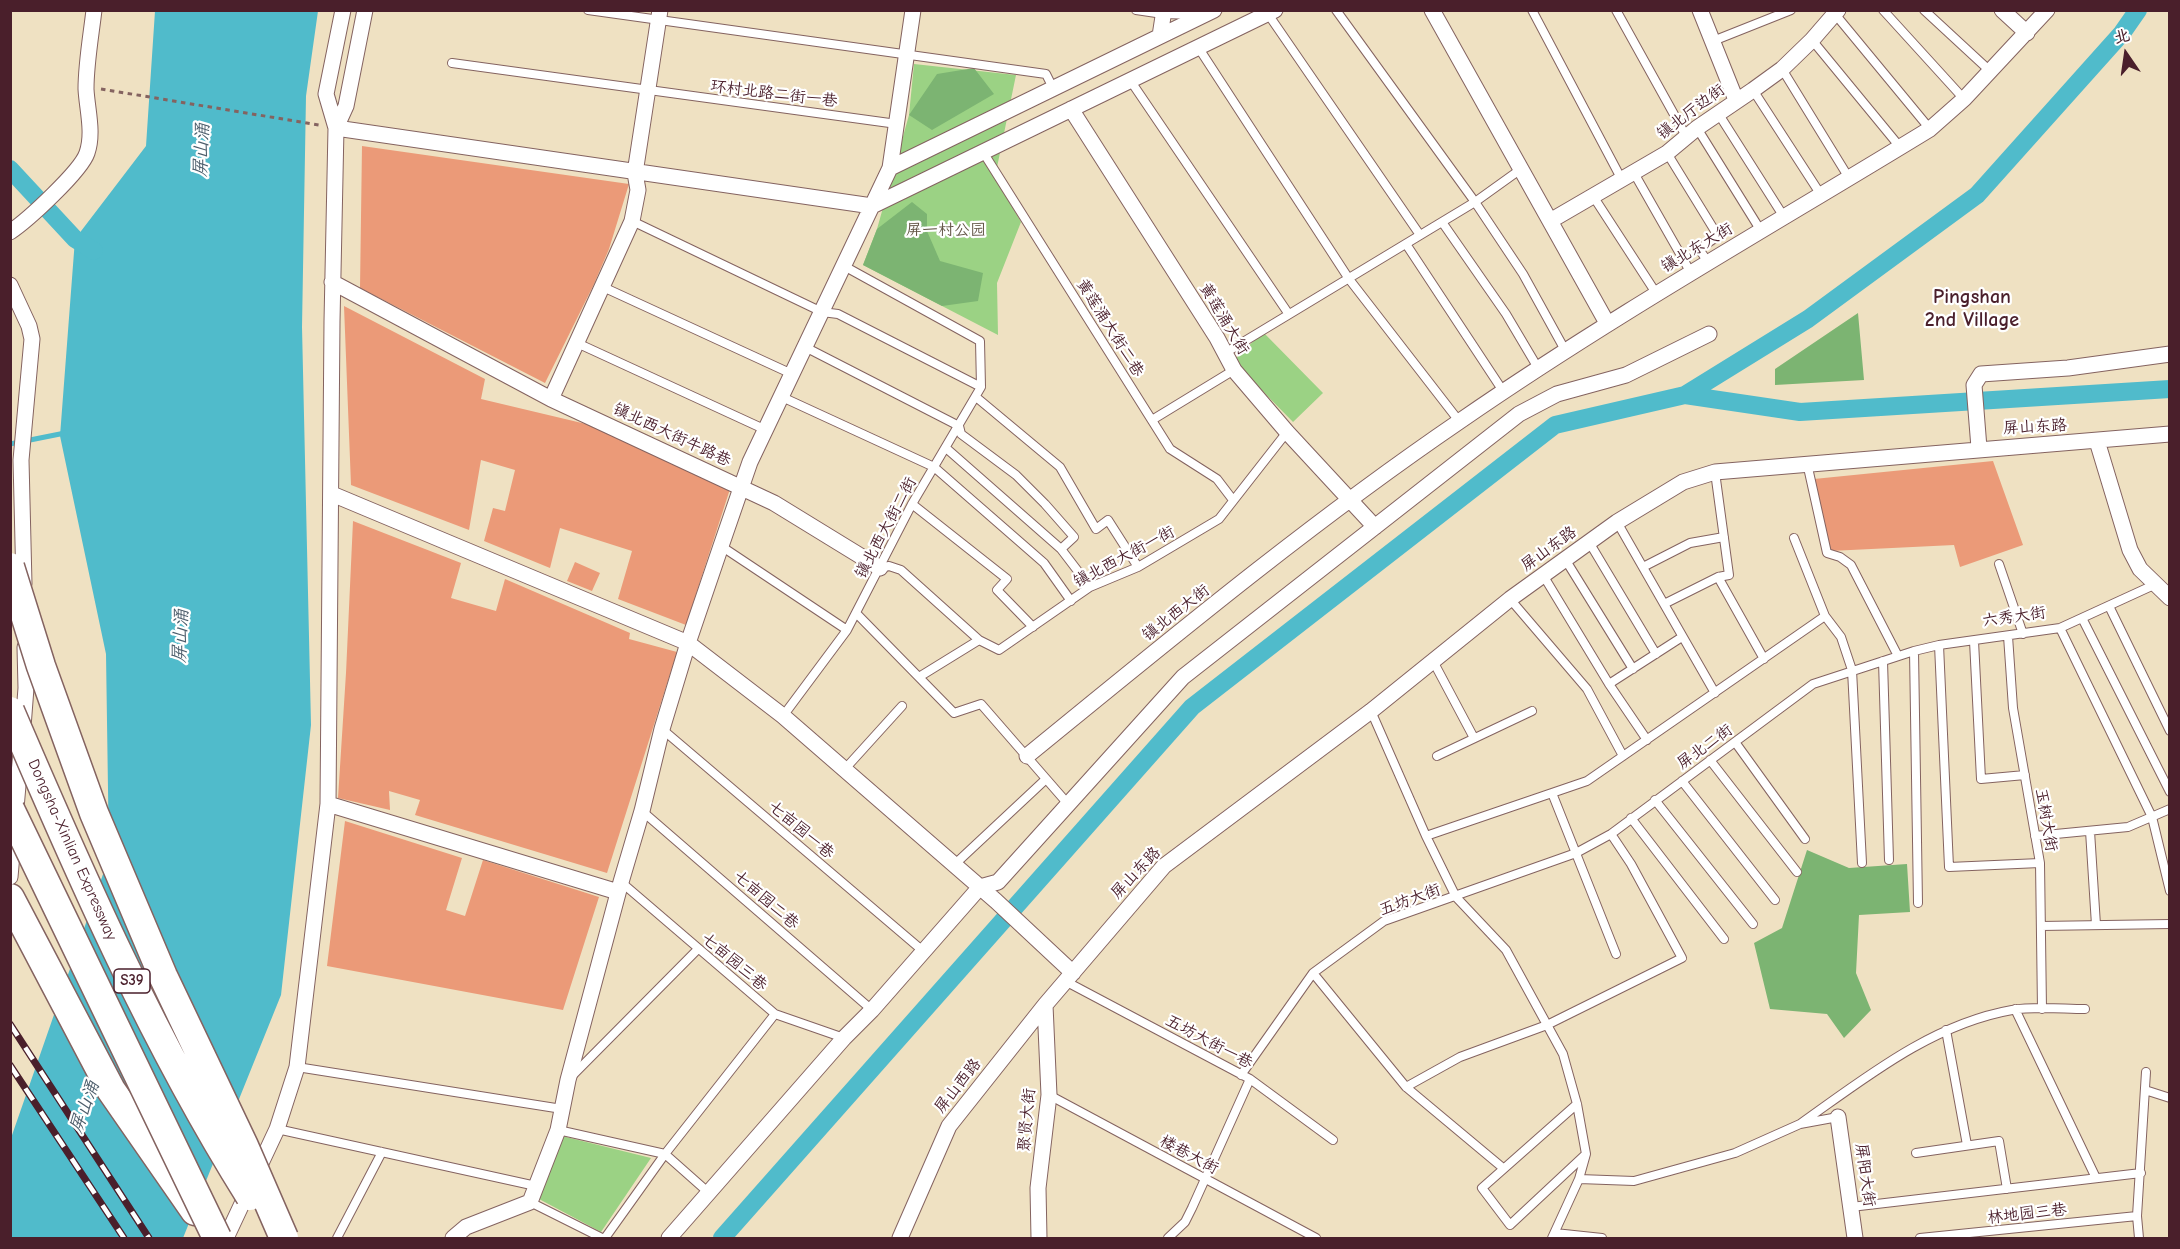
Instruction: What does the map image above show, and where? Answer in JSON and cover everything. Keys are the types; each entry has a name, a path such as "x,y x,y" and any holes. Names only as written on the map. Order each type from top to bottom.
{"highway":[{"path":"10,567 41,666 94,813 163,976 244,1146 284,1239"},
{"name":"Dongsha-Xinlian Expressway","path":"15,713 74,859 144,1008 206,1123 276,1239"},
{"name":"S39","path":"10,809 215,1239"},
{"path":"10,898 111,1090 215,1239"}],"street":[{"path":"13,230 83,162 90,142 86,87 94,10"},
{"path":"226,1239 277,1129 297,1067 328,804 332,282 336,128 326,94 343,10"},
{"path":"336,128 346,106 365,10"},
{"path":"453,1239 466,1227 530,1202 558,1130 568,1080 663,729 688,643 741,488 750,462 890,168 913,10"},
{"path":"1432,10 1607,323"},
{"path":"1700,10 1736,100"},
{"path":"2002,10 2027,33"},
{"name":"镇北东大街","path":"1349,499 1564,350 1930,129 1964,99 2047,10"},
{"path":"1160,36 1164,12"},
{"path":"336,128 872,206 1272,12"},
{"name":"镇北厅边街","path":"1550,221 1667,153 1718,113 1754,90 1782,69 1812,40 1836,12"},
{"path":"890,168 1208,13"},
{"path":"550,399 632,221 638,190 635,173 660,16"},
{"name":"黄莲涌大街","path":"1071,109 1234,370 1287,432 1375,527"},
{"name":"镇北西大街牛路巷","path":"332,282 550,399 774,503 880,568"},
{"path":"10,285 33,339 21,460 26,688 15,713 10,877"},
{"path":"669,1239 844,1038 872,1010 980,887 998,882 1183,677 1518,414 1557,394 1626,375 1709,334"},
{"path":"1979,448 1974,384 1982,374 2068,368 2169,354"},
{"name":"屏山东路","path":"1069,977 1164,866 1371,711 1510,599 1617,522 1683,482 1715,472 1979,448 2169,434"},
{"path":"2097,441 2130,550 2140,569 2169,598"},
{"path":"332,494 688,643 783,716 996,901 1035,936 1069,977"},
{"name":"镇北西大街","path":"1027,756 1349,499"},
{"path":"328,804 619,887"},
{"name":"屏山西路","path":"900,1239 949,1126 1044,1005 1069,977"},
{"name":"聚贤大街","path":"1039,1239 1038,1188 1049,1095 1044,1005"},
{"name":"屏阳大街","path":"1838,1117 1855,1239"}],"lane":[{"path":"588,10 660,16 906,55 1046,74 1053,88"},
{"path":"1136,10 1208,13"},
{"path":"1336,10 1475,202 1523,274 1564,350"},
{"path":"1532,10 1628,176 1691,273"},
{"path":"1616,10 1692,132 1761,231"},
{"path":"1713,41 1791,10"},
{"path":"1883,10 1964,99"},
{"path":"1924,10 1990,71"},
{"path":"1272,12 1420,235"},
{"path":"1836,12 1930,129"},
{"path":"1812,40 1900,147"},
{"path":"1198,47 1349,279 1459,421"},
{"name":"环村北路二街一巷","path":"452,63 897,124"},
{"path":"1782,69 1849,178"},
{"path":"1130,80 1288,313"},
{"path":"1754,90 1821,195"},
{"path":"1718,113 1784,217"},
{"name":"黄莲涌大街二巷","path":"983,152 1170,449 1217,479 1233,500"},
{"path":"1667,153 1718,236 1699,249 1708,262"},
{"path":"1225,353 1475,202 1521,169"},
{"path":"1593,196 1656,293"},
{"path":"632,221 822,312 838,314 981,387"},
{"path":"1442,222 1506,314 1538,368"},
{"path":"1406,244 1503,391"},
{"name":"镇北西大街二街","path":"783,716 847,630 912,504 981,387 980,341 844,266"},
{"path":"603,287 792,374"},
{"path":"577,343 766,430"},
{"path":"805,347 959,426 962,434 1016,475 1074,537 1061,549"},
{"path":"1152,420 1234,370"},
{"path":"782,397 934,467 1044,562 1071,601"},
{"path":"976,397 1060,467 1096,529 1108,520 1138,567"},
{"name":"镇北西大街一街","path":"979,640 999,650 1090,587 1138,567 1219,519 1287,432"},
{"path":"946,448 1061,549 1090,587"},
{"path":"1807,463 1827,553 1840,556 1851,565 1898,656"},
{"path":"1664,604 1718,577 1730,575 1715,472"},
{"path":"912,504 1007,579 997,590 1033,627"},
{"path":"1617,522 1714,693"},
{"path":"1643,567 1690,543 1724,537"},
{"path":"1794,538 1825,616 1841,637 1852,670 1862,863"},
{"path":"1589,542 1656,654"},
{"path":"721,546 847,630"},
{"path":"1565,559 1633,669"},
{"path":"1999,564 2023,634"},
{"name":"镇北西大街牛路巷","path":"880,568 889,566 901,570 979,640"},
{"path":"1543,575 1609,684 1647,740"},
{"path":"1718,577 1764,659"},
{"name":"六秀大街","path":"1852,670 1939,645 2060,628 2156,584"},
{"path":"1510,599 1587,689 1623,756"},
{"path":"2109,606 2169,731"},
{"path":"856,613 954,713 981,704 1068,804"},
{"path":"1426,836 1587,781 1825,616"},
{"path":"2082,618 2169,792"},
{"path":"2060,628 2152,817 2169,891"},
{"name":"玉树大街","path":"2008,636 2013,708 2040,863 2042,1009"},
{"path":"1609,684 1683,637"},
{"path":"919,677 979,640"},
{"path":"1974,641 1981,779 2025,775"},
{"path":"1939,645 1949,867 2040,863"},
{"path":"1914,651 1918,903"},
{"path":"1433,661 1474,738"},
{"path":"1883,661 1889,860"},
{"name":"屏北二街","path":"1576,853 1611,834 1813,684 1852,670"},
{"path":"844,770 902,706"},
{"path":"1371,711 1426,836 1456,897 1506,950 1563,1054 1577,1104 1586,1154 1579,1179 1553,1236 1602,1239"},
{"path":"1437,756 1532,711"},
{"name":"七亩园一巷","path":"663,729 923,951"},
{"path":"1735,742 1805,839"},
{"path":"1710,760 1797,872"},
{"path":"954,865 1046,779"},
{"path":"1682,781 1775,900"},
{"path":"1552,793 1616,954"},
{"path":"1655,801 1753,924"},
{"path":"2035,836 2128,827 2169,809"},
{"name":"七亩园二巷","path":"642,811 872,1010"},
{"path":"1631,818 1724,939"},
{"path":"2090,831 2096,925"},
{"path":"1406,1087 1460,1057 1547,1025 1682,958 1631,864 1611,834"},
{"name":"五坊大街","path":"1241,1075 1313,973 1384,921 1576,853"},
{"name":"七亩园三巷","path":"619,887 775,1014 844,1038"},
{"path":"2041,926 2169,924"},
{"path":"568,1080 698,949"},
{"path":"1313,973 1406,1087 1503,1168"},
{"name":"五坊大街一巷","path":"1069,977 1250,1079 1333,1140"},
{"path":"2015,1009 2096,1179"},
{"path":"1579,1179 1634,1181 1735,1153 1800,1124 1876,1071 1946,1030 1972,1019 2015,1009 2085,1009"},
{"path":"530,1202 603,1239 665,1154 775,1014"},
{"path":"1946,1030 1967,1145"},
{"path":"297,1067 562,1109"},
{"path":"2139,1239 2137,1216 2146,1072"},
{"path":"1168,1239 1185,1222 1250,1079"},
{"path":"2145,1090 2169,1098"},
{"name":"楼巷大街","path":"1049,1095 1316,1239"},
{"path":"1577,1104 1482,1188 1509,1225 1586,1154"},
{"path":"1800,1124 1838,1117"},
{"path":"277,1129 536,1186"},
{"path":"558,1130 665,1154 709,1193"},
{"path":"1916,1153 1999,1141 2007,1189"},
{"path":"337,1239 382,1152"},
{"path":"1851,1207 2141,1173"},
{"name":"林地园三巷","path":"1920,1239 2137,1216"}],"path":[{"path":"86,87 336,128"}],"green space":[{"name":"屏一村公园","path":"914,64 1016,75 995,177 1021,222 997,283 998,335 863,265 877,229 909,115"},
{"path":"974,68 994,94 932,130 909,115 937,74"},
{"path":"912,202 927,214 927,231 940,261 983,273 978,301 942,306 863,265 877,229"},
{"path":"1858,313 1864,380 1775,385 1775,369"},
{"path":"1263,332 1323,393 1293,422 1233,361"},
{"path":"1807,850 1849,868 1907,864 1910,912 1859,915 1856,973 1871,1010 1844,1038 1827,1014 1770,1009 1754,943 1782,928"},
{"path":"562,1136 651,1158 601,1232 539,1199"}],"water":[{"name":"屏山涌","path":"155,11 318,11 306,96 302,327 311,725 281,995 183,1238 11,1238 11,1138 109,857 106,654 60,436 75,239 146,146"}],"building":[{"path":"362,146 629,184 609,249 545,383 360,288"},
{"path":"344,306 485,379 481,399 586,424 730,489 686,625 618,599 632,551 560,528 550,568 484,541 493,508 505,511 515,470 481,460 469,530 351,485"},
{"path":"1993,461 2023,545 1960,567 1954,545 1830,551 1814,479"},
{"path":"353,521 461,563 451,598 496,611 505,579 630,633 629,639 677,652 607,873 415,815 420,800 389,791 390,810 338,798"},
{"path":"575,562 600,573 592,591 567,581"},
{"path":"345,821 462,858 446,910 465,916 483,860 599,897 563,1010 327,966"}],"waterway":[{"path":"1685,395 1808,319 1977,195 2122,33 2138,10"},
{"path":"10,169 75,239 94,251"},
{"path":"722,1238 1192,707 1555,425 1685,395 1800,412 2170,389"},
{"path":"10,444 65,433"}],"railway":[{"path":"10,1024 149,1238"},
{"path":"10,1065 124,1238"}],"district":[{"name":"Pingshan 2nd Village","path":"1972,308"}]}
